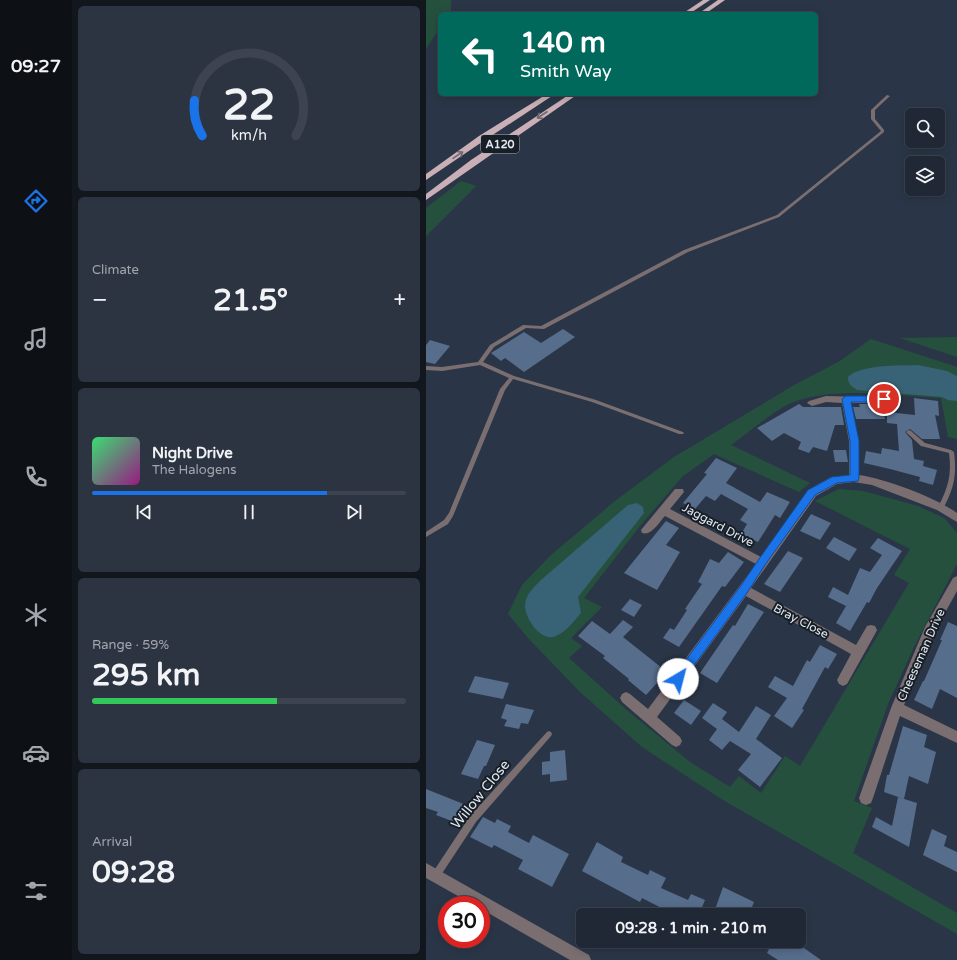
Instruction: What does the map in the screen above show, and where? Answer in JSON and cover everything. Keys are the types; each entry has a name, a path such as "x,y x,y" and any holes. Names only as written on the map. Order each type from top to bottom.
{"highway":[{"path":"688,12 708,0"},
{"path":"704,12 722,0"},
{"name":"A120","path":"426,178 482,138 549,96"},
{"name":"A120","path":"426,198 474,162 572,96"}],"street":[{"path":"812,403 826,399 896,400"},
{"path":"846,399 854,441 854,478"},
{"path":"649,718 744,590 812,492 835,480 854,478 873,481 941,507 957,518"},
{"name":"Jaggard Drive","path":"646,530 679,492"},
{"name":"Jaggard Drive","path":"663,510 762,562"},
{"name":"Cheeseman Drive","path":"866,798 897,708 931,627 957,580"},
{"name":"Bray Close","path":"744,590 858,652"},
{"path":"843,680 871,630"},
{"path":"626,698 676,741"},
{"name":"Cheeseman Drive","path":"897,708 957,737"},
{"path":"431,873 584,960"}],"lane":[{"path":"480,363 492,346 525,326 542,328 686,251 778,216 883,131 873,119 873,110 888,96"},
{"path":"426,368 442,369 480,363 512,377 594,401 681,433"},
{"path":"426,535 446,522 451,514 503,389 512,377"},
{"path":"909,432 923,445 951,452 954,467 951,488 941,507"},
{"name":"Willow Close","path":"431,873 473,819 549,734"}],"green space":[{"path":"426,0 451,0 450,12 438,12 438,31 426,49"},
{"path":"461,181 476,186 426,236 426,208"},
{"path":"957,337 957,357 900,338"},
{"path":"871,339 957,367 957,439 948,437 941,398 860,393 839,394 800,400 783,407 731,445 810,483 799,492 714,454 683,476 640,526 584,598 602,607 571,638 582,646 569,658 628,711 690,762 730,787 739,776 761,793 785,756 800,766 909,583 894,575 910,549 815,501 839,489 863,491 918,506 944,518 957,533 957,564 914,647 888,704 854,801 872,808 853,853 957,913 957,934 723,800 642,747 580,692 528,638 508,614 522,585 551,555 615,501 674,457 796,384 840,361"}],"water":[{"path":"918,365 947,371 957,376 957,401 948,400 942,397 857,390 849,383 848,377 862,370 881,366"},
{"path":"637,503 643,507 644,513 578,597 581,613 567,629 556,636 550,637 540,633 531,623 526,611 525,602 530,592 541,580 628,505"}],"building":[{"path":"563,329 575,337 524,372 505,358 501,361 491,353 524,332 541,343"},
{"path":"430,340 450,346 435,364 426,362 426,345"},
{"path":"914,398 938,401 939,416 935,415 940,439 922,439 910,429 905,432 912,440 914,459 924,461 923,466 937,470 933,485 919,481 920,477 864,463 866,451 881,454 882,448 899,451 897,424 887,423 887,412 915,415"},
{"path":"799,404 803,407 841,407 844,425 835,425 827,451 813,447 809,453 798,449 801,442 784,433 772,441 757,428"},
{"path":"859,404 882,404 885,419 856,419 853,407 860,407"},
{"path":"833,450 846,450 848,462 835,462"},
{"path":"716,458 737,468 726,483 760,502 767,492 790,502 780,518 775,515 758,542 741,534 747,524 740,520 748,509 721,494 715,501 706,496 695,509 683,503 707,474 704,473"},
{"path":"811,514 831,523 820,540 800,531"},
{"path":"666,521 679,528 666,545 680,552 657,590 624,573"},
{"path":"834,537 857,549 849,561 826,548"},
{"path":"878,538 902,551 877,588 869,603 867,602 850,631 836,623 846,606 828,597 833,587 848,595 860,568 870,572 882,555 870,548"},
{"path":"788,551 803,558 780,592 764,584"},
{"path":"728,552 744,562 725,587 722,586 679,647 663,638 670,628 674,630 687,610 685,609 702,584 698,582 710,559 719,563"},
{"path":"630,599 642,605 634,617 621,610"},
{"path":"748,604 764,612 717,683 700,673 733,625 735,626"},
{"path":"623,620 633,627 623,637 667,672 646,695 603,658 605,656 578,636 592,621 610,634"},
{"path":"948,622 957,626 957,698 940,689 932,709 914,700 942,640 940,640"},
{"path":"820,645 837,654 828,669 825,667 802,709 804,710 792,728 774,716 787,698 768,687 775,676 793,686 807,660 810,662"},
{"path":"475,676 509,683 503,699 468,692"},
{"path":"684,700 701,711 691,725 674,713"},
{"path":"713,703 727,712 722,719 739,732 756,706 771,715 756,739 782,758 760,787 738,770 751,754 730,741 722,750 709,740 717,729 702,718"},
{"path":"506,704 534,710 528,724 521,723 519,729 504,726 507,720 501,718"},
{"path":"903,726 927,735 924,747 936,752 928,784 909,776 904,799 884,792 887,775 889,775"},
{"path":"477,740 495,745 486,766 484,766 478,779 461,774"},
{"path":"565,750 567,780 550,782 550,774 542,775 542,762 550,761 550,752"},
{"path":"426,789 466,805 457,823 436,815 438,812 426,808"},
{"path":"898,797 917,803 909,847 872,827 876,817 892,826"},
{"path":"483,817 495,823 497,819 511,826 508,832 529,843 533,835 569,854 552,887 518,869 523,860 494,845 492,848 470,837"},
{"path":"932,829 947,836 944,846 957,852 957,872 923,855"},
{"path":"597,842 623,857 621,862 648,875 650,870 666,878 661,888 688,900 691,894 705,900 702,908 661,908 642,898 640,902 582,871"},
{"path":"723,887 754,902 752,908 716,908"},
{"path":"770,948 804,948 821,960 778,960 767,953"}],"route":[{"path":"678,679 744,590 812,492 835,480 854,478 854,441 846,399 884,399"}]}
